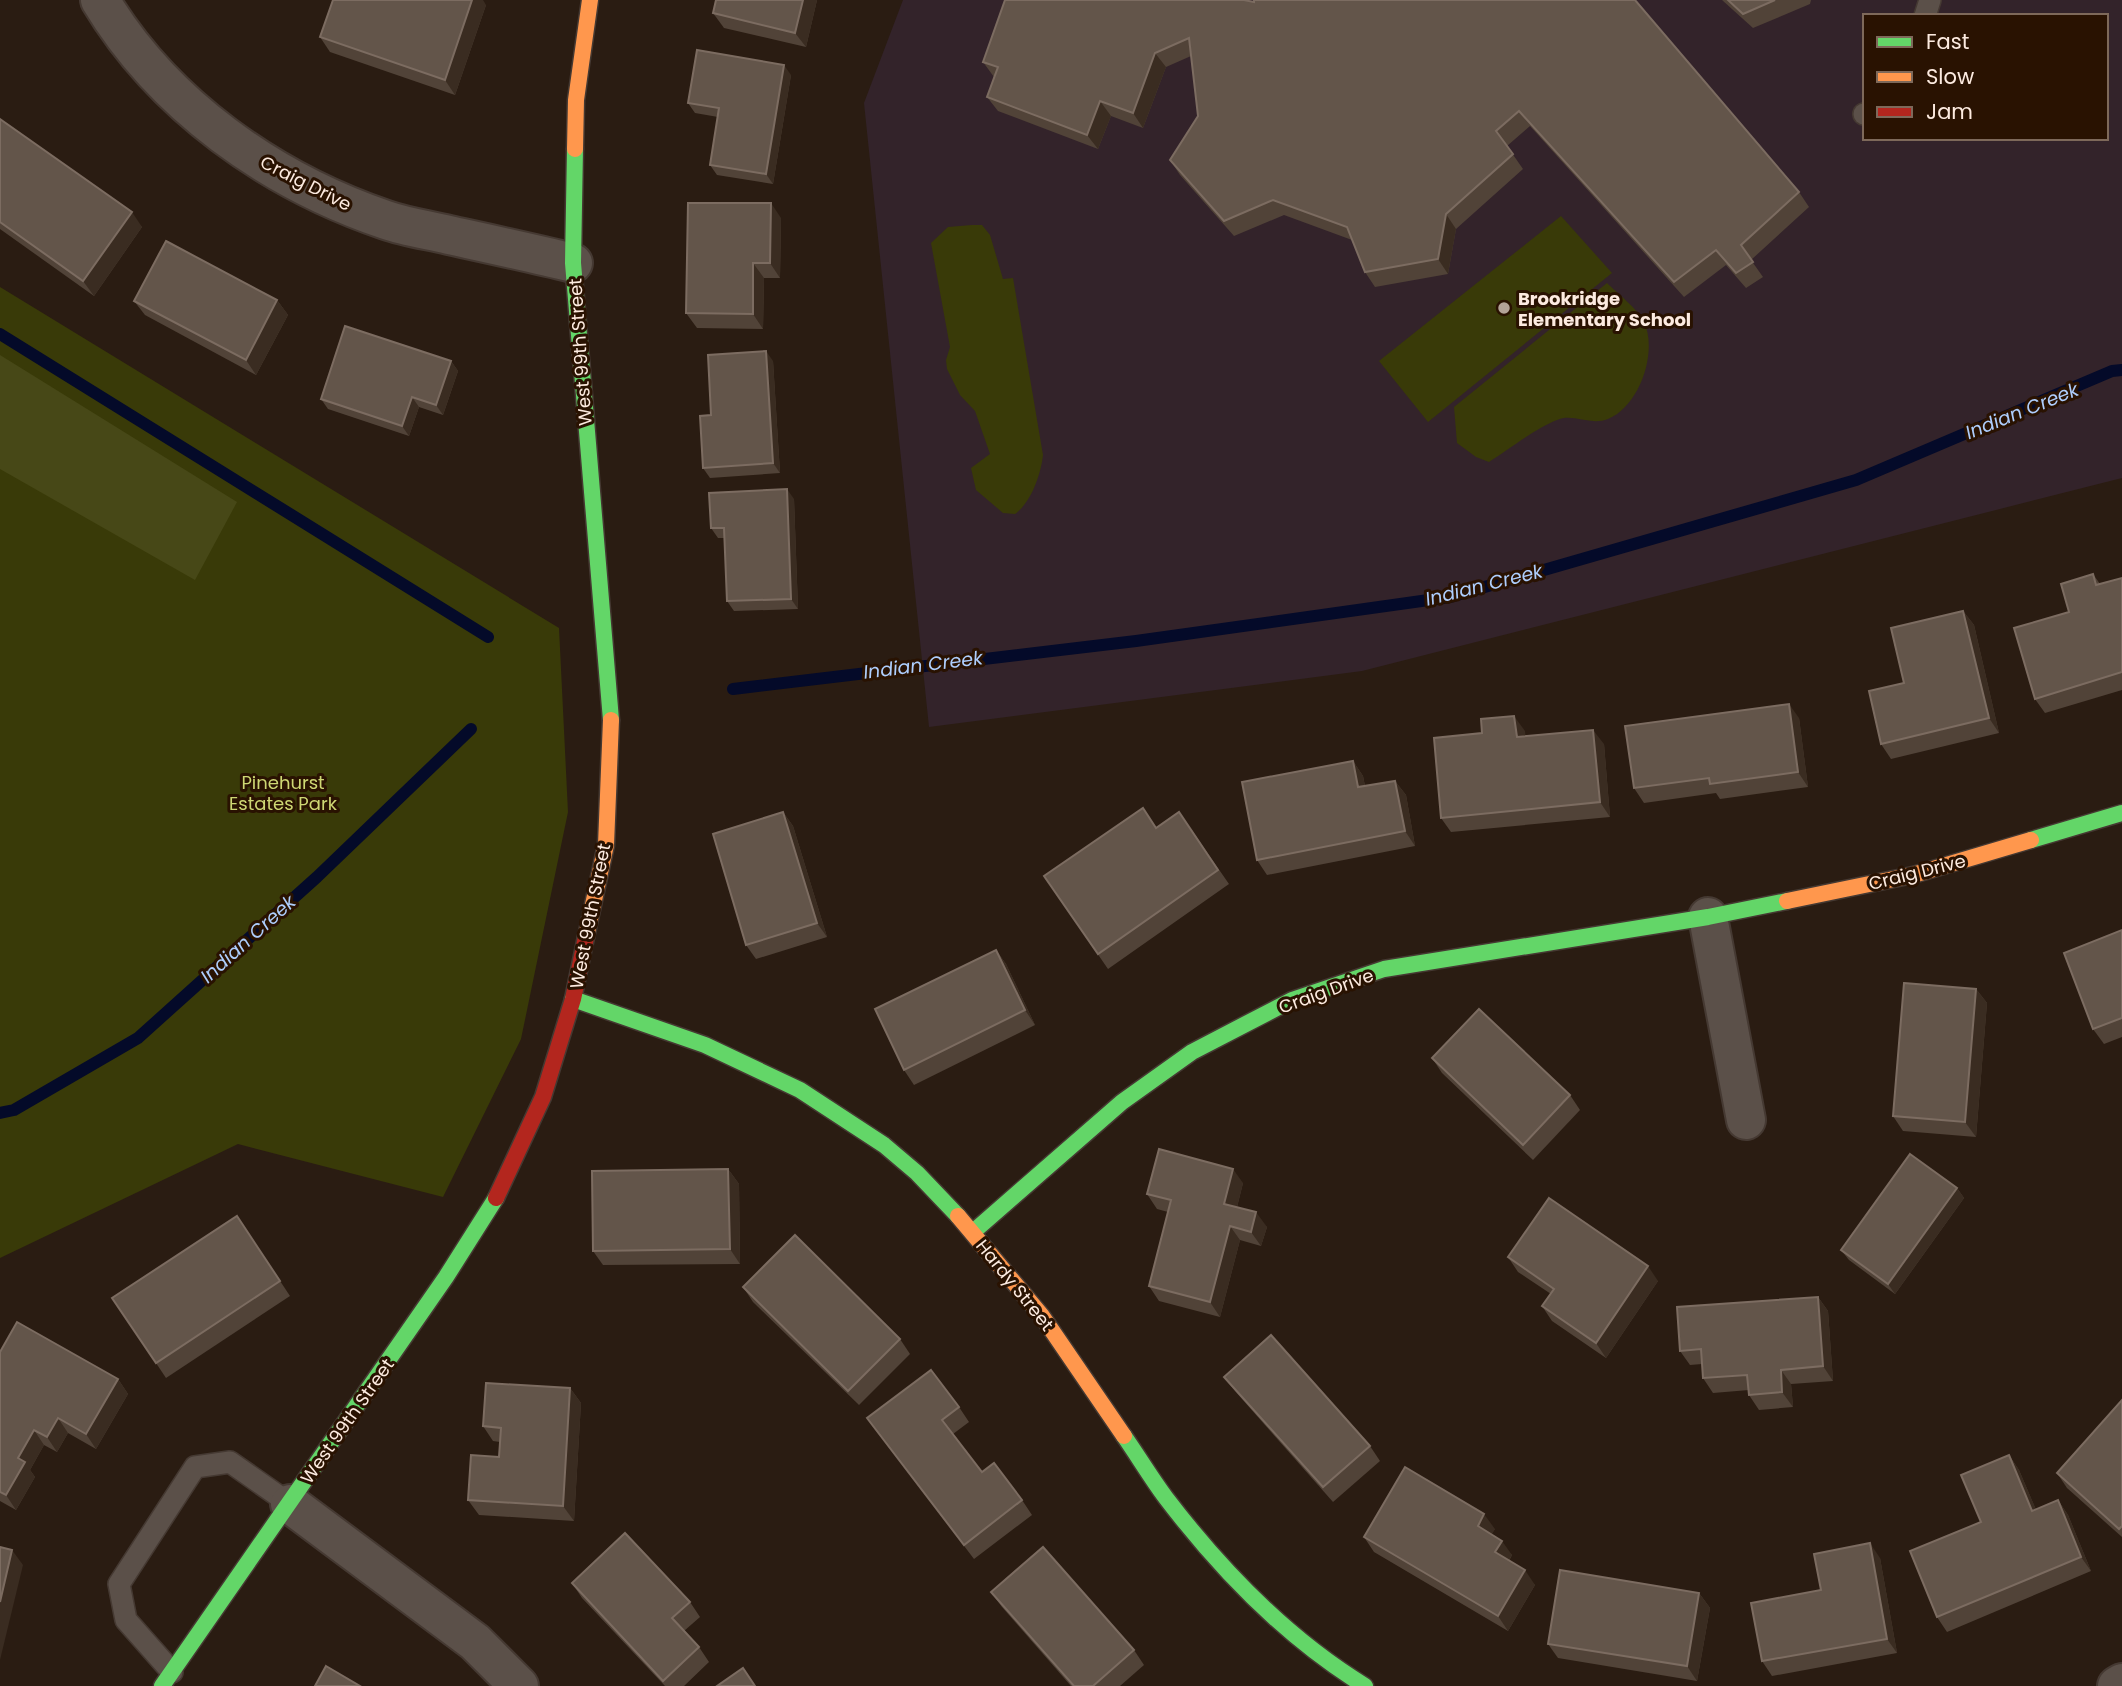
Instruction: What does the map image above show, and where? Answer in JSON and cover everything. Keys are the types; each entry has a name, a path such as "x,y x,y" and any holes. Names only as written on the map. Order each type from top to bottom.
{"street":[{"name":"Craig Drive","path":"100,0 117,29 151,68 199,116 262,163 342,204 389,221 573,263"},
{"name":"West 99th Street","path":"167,1679 446,1277 495,1200 543,1097 573,999 606,845 612,731 573,263 576,100 590,0"},
{"name":"Craig Drive","path":"973,1232 1122,1102 1192,1052 1292,1000 1384,970 1708,917 1913,875 2122,813"},
{"path":"1708,917 1746,1120"},
{"name":"Hardy Street","path":"573,999 705,1045 800,1090 884,1144 917,1173 973,1232 1042,1316 1166,1498 1219,1561 1273,1617 1365,1686"},
{"path":"290,1504 475,1642 519,1686"},
{"path":"2117,1686 2122,1683"}],"lane":[{"path":"167,1679 126,1620 119,1584 195,1467 230,1462 290,1504"}],"shaded area":[{"name":"Brookridge Elementary School","path":"903,0 2122,0 2122,478 1362,671 929,727 864,103"},
{"path":"0,355 237,502 195,580 0,469"}],"green space":[{"path":"1561,216 1612,273 1428,422 1379,361"},
{"path":"982,225 990,235 1003,279 1013,278 1043,455 1034,488 1026,503 1015,514 1003,513 976,490 971,468 990,454 975,411 960,395 947,369 946,360 950,347 931,243 948,227"},
{"path":"1607,283 1637,312 1648,334 1647,362 1637,390 1629,402 1619,412 1601,421 1569,418 1557,420 1489,462 1476,457 1457,443 1454,407"},
{"name":"Pinehurst Estates Park","path":"0,287 559,628 568,812 521,1039 443,1197 238,1144 0,1258"}],"building":[{"path":"333,0 472,0 445,80 320,37"},
{"path":"716,0 803,0 795,33 713,13"},
{"path":"1005,0 1635,0 1799,192 1741,245 1753,262 1736,273 1716,250 1674,282 1519,111 1496,131 1513,154 1446,214 1438,259 1365,272 1347,227 1273,200 1224,221 1170,160 1198,116 1189,38 1155,53 1133,113 1100,101 1087,135 987,97 998,67 983,62"},
{"path":"1728,0 1775,0 1743,14"},
{"path":"697,50 784,65 766,174 710,165 719,108 688,103"},
{"path":"0,119 132,212 83,281 0,222"},
{"path":"688,203 771,203 770,263 753,263 753,314 686,313"},
{"path":"166,241 277,300 246,360 134,301"},
{"path":"345,326 451,361 436,405 412,397 402,426 321,399"},
{"path":"766,351 773,463 703,468 700,416 711,415 708,355"},
{"path":"787,489 791,599 727,601 724,528 711,528 709,493"},
{"path":"2093,574 2096,585 2122,578 2122,672 2035,699 2014,628 2069,612 2061,584"},
{"path":"1963,611 1989,718 1881,744 1869,691 1904,683 1891,628"},
{"path":"1789,704 1798,772 1710,784 1709,778 1634,788 1625,726"},
{"path":"1514,716 1517,737 1593,730 1600,802 1441,818 1434,738 1482,733 1481,719"},
{"path":"1353,761 1358,787 1395,781 1405,831 1257,860 1242,782"},
{"path":"1143,808 1156,828 1179,812 1218,870 1098,954 1044,876"},
{"path":"783,812 817,923 746,945 713,834"},
{"path":"2122,930 2122,1018 2093,1029 2064,953"},
{"path":"996,950 1025,1010 904,1070 875,1009"},
{"path":"1904,983 1976,989 1965,1122 1893,1116"},
{"path":"1479,1009 1570,1095 1523,1145 1432,1058"},
{"path":"1159,1149 1233,1169 1224,1204 1256,1212 1251,1232 1230,1226 1210,1302 1149,1286 1171,1200 1147,1194"},
{"path":"1910,1154 1957,1188 1888,1284 1841,1250"},
{"path":"728,1169 730,1249 593,1251 592,1171"},
{"path":"1549,1198 1648,1266 1596,1343 1542,1306 1554,1289 1508,1257"},
{"path":"237,1216 280,1281 156,1363 112,1298"},
{"path":"795,1235 900,1339 848,1391 743,1287"},
{"path":"1818,1297 1823,1366 1781,1370 1782,1392 1749,1395 1747,1375 1703,1378 1701,1349 1680,1351 1677,1307"},
{"path":"17,1322 118,1379 86,1434 58,1418 47,1437 34,1430 18,1458 25,1462 6,1495 0,1492 0,1352"},
{"path":"1271,1335 1370,1446 1323,1487 1224,1377"},
{"path":"931,1370 959,1407 942,1420 982,1472 994,1463 1022,1500 964,1545 867,1418"},
{"path":"486,1383 570,1388 563,1506 468,1500 471,1455 499,1457 501,1428 483,1426"},
{"path":"2122,1400 2122,1526 2119,1529 2057,1473"},
{"path":"2009,1455 2032,1511 2058,1500 2081,1557 1937,1617 1910,1551 1981,1522 1961,1475"},
{"path":"1405,1467 1484,1514 1478,1526 1502,1541 1495,1552 1525,1570 1498,1616 1364,1537"},
{"path":"625,1533 690,1602 672,1618 699,1647 663,1681 572,1583"},
{"path":"1870,1543 1887,1639 1762,1661 1751,1603 1821,1590 1814,1554"},
{"path":"0,1547 12,1550 0,1602"},
{"path":"1043,1547 1134,1650 1093,1686 1074,1686 991,1592"},
{"path":"1560,1570 1699,1593 1687,1666 1548,1644"},
{"path":"326,1666 360,1686 315,1686"},
{"path":"743,1668 755,1686 717,1686"}],"waterway":[{"path":"0,334 488,637"},
{"name":"Indian Creek","path":"733,689 1136,641 1450,597 1856,480 2112,371 2122,370"},
{"name":"Indian Creek","path":"0,1113 14,1110 138,1038 317,877 471,729"}],"traffic: fast":[{"path":"575,149 573,263 611,720"},
{"path":"2031,840 2122,813"},
{"path":"973,1232 1122,1102 1192,1052 1292,1000 1384,969 1708,917 1787,901"},
{"path":"573,999 705,1045 800,1090 884,1145 917,1173 958,1216"},
{"path":"162,1686 446,1277 496,1198"},
{"path":"1124,1436 1166,1498 1233,1577 1309,1647 1365,1686"}],"traffic: slow":[{"path":"575,149 576,100 590,0"},
{"path":"586,937 606,845 611,720"},
{"path":"1787,901 1913,875 2031,840"},
{"path":"958,1216 1042,1316 1124,1436"}],"traffic: jam":[{"path":"496,1198 543,1097 573,999 586,937"}],"place":[{"name":"Brookridge Elementary School","path":"1504,308"}]}
